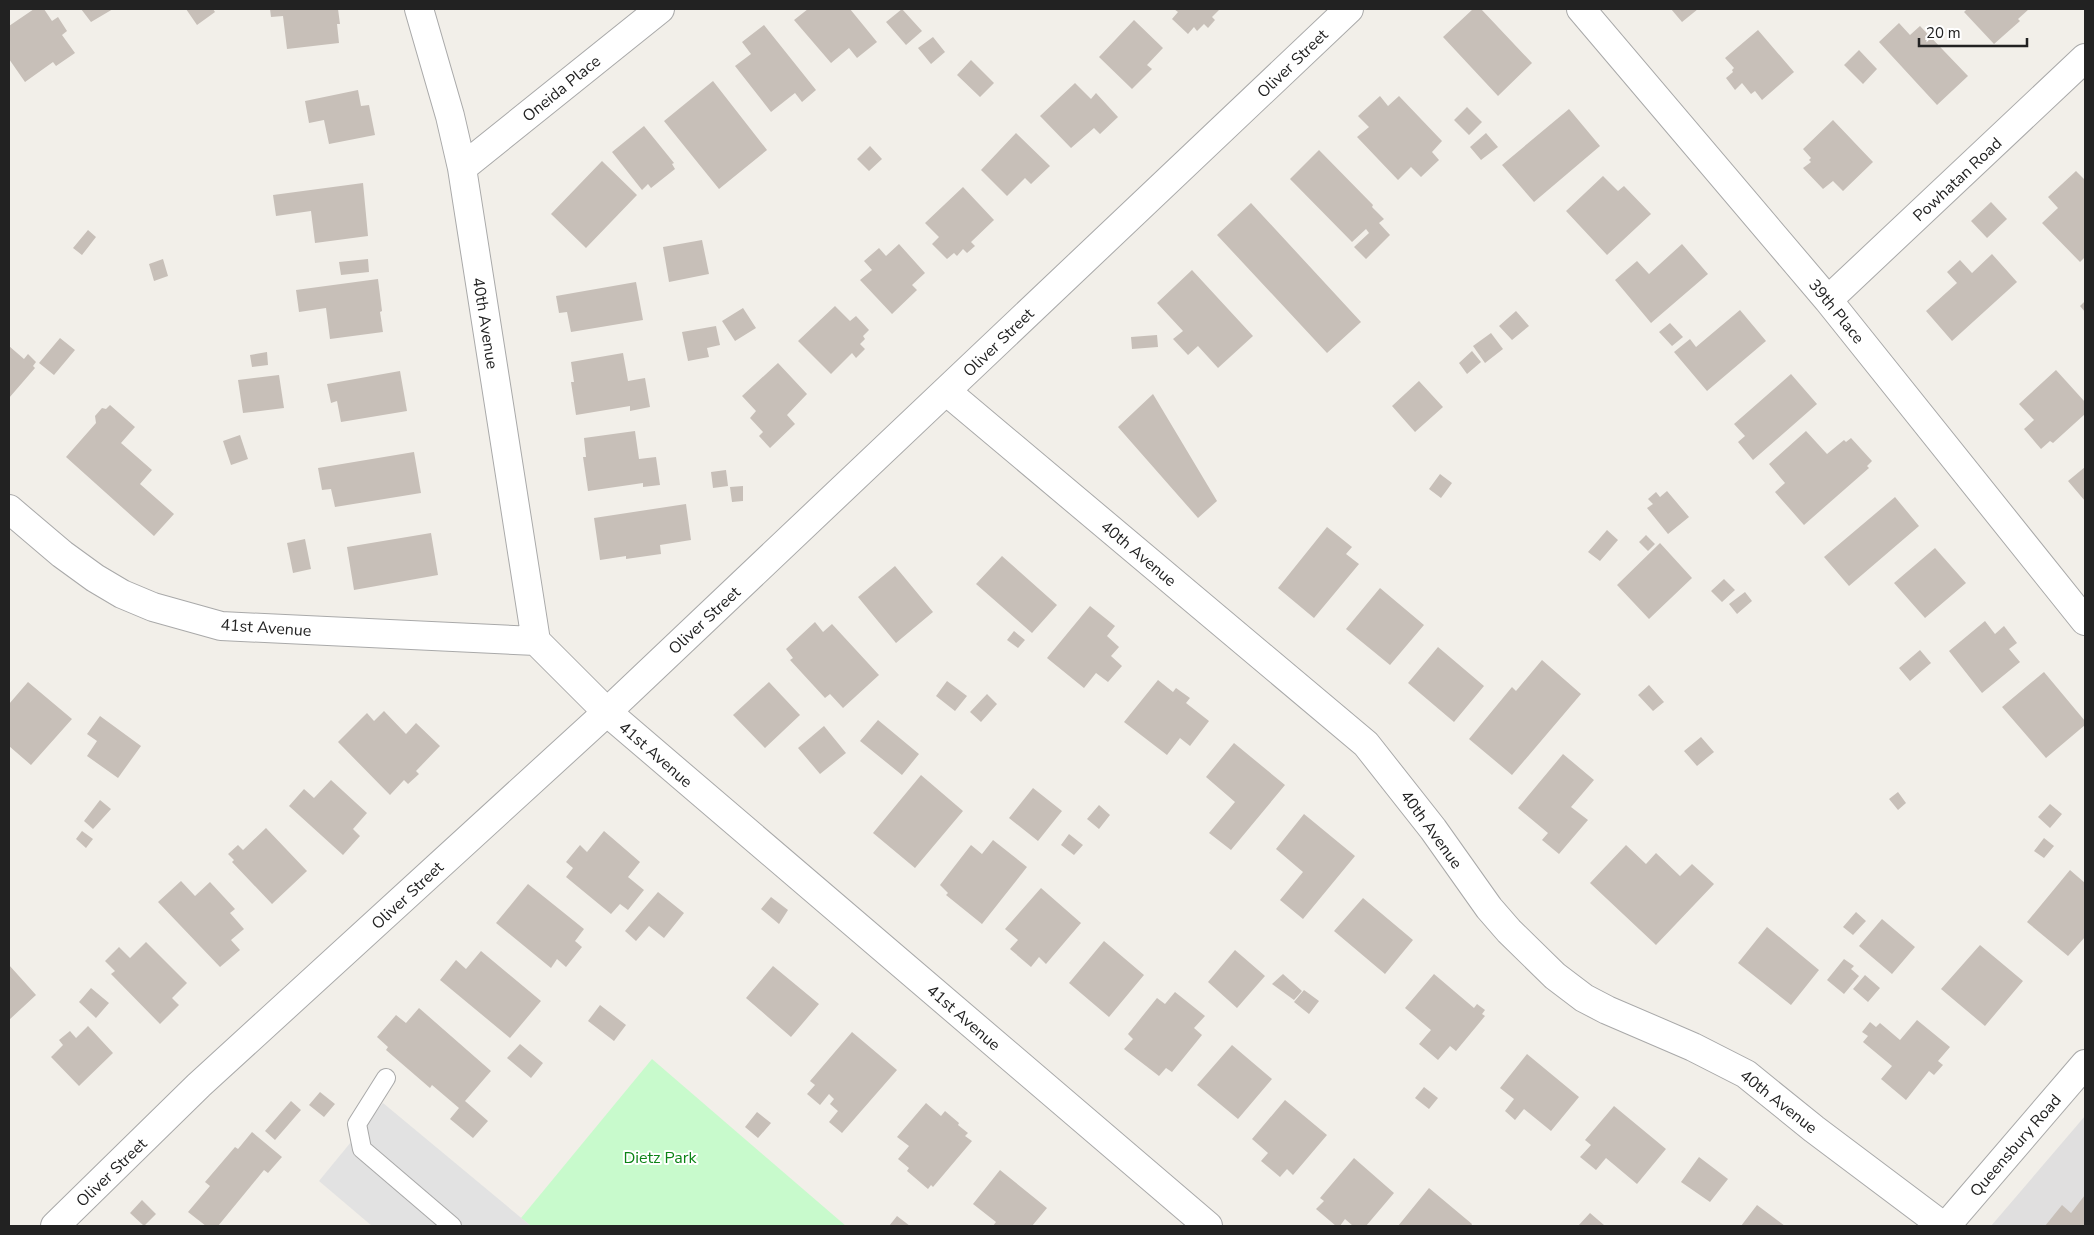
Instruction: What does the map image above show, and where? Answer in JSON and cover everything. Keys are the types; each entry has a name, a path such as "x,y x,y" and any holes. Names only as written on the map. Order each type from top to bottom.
{"street":[{"name":"40th Avenue","path":"419,9 450,116 462,168 536,641"},
{"name":"Oneida Place","path":"462,168 660,9"},
{"name":"Oliver Street","path":"55,1226 199,1085 607,712 1349,9"},
{"name":"39th Place","path":"1581,9 1828,300 2085,621"},
{"name":"Powhatan Road","path":"1828,300 2085,58"},
{"name":"40th Avenue","path":"946,391 1366,744 1433,829 1489,908 1509,931 1555,976 1584,998 1607,1010 1693,1047 1746,1074 1814,1129 1944,1226"},
{"name":"41st Avenue","path":"9,509 69,559 95,578 122,594 152,606 221,626 536,641 607,712 1208,1226"},
{"name":"Queensbury Road","path":"1944,1226 2085,1064"}],"lane":[{"path":"386,1078 357,1124 362,1149 452,1226"}],"shaded area":[{"path":"383,1103 531,1226 372,1226 319,1181"},
{"path":"2085,1116 2085,1226 1991,1226"}],"green space":[{"name":"Dietz Park","path":"652,1059 846,1226 531,1226 521,1218"}],"building":[{"path":"34,9 44,9 52,21 58,17 67,31 62,35 75,53 56,66 53,62 25,82 9,59 9,26"},
{"path":"81,9 113,9 91,22"},
{"path":"186,9 213,9 215,12 197,25"},
{"path":"270,9 338,9 340,24 337,24 339,43 287,49 283,16 271,17"},
{"path":"808,9 850,9 877,42 857,58 849,48 831,63 794,20"},
{"path":"902,9 922,31 906,45 886,22"},
{"path":"1174,9 1220,9 1212,17 1215,20 1208,28 1204,24 1197,31 1194,27 1188,34 1172,19 1178,12"},
{"path":"1473,9 1481,9 1532,63 1498,96 1443,37"},
{"path":"1671,9 1698,9 1682,22"},
{"path":"1967,9 2029,9 2018,19 2020,21 1994,44 1964,12"},
{"path":"1134,20 1163,48 1147,65 1152,69 1132,89 1099,57"},
{"path":"1899,23 1910,35 1920,26 1968,76 1937,105 1879,42"},
{"path":"764,25 816,90 802,102 795,93 771,112 735,66 751,54 742,42"},
{"path":"1758,30 1794,72 1762,100 1755,91 1751,94 1742,83 1735,90 1726,78 1733,72 1734,68 1725,58"},
{"path":"933,37 945,52 931,64 918,48"},
{"path":"1859,50 1877,69 1863,84 1844,65"},
{"path":"971,60 994,83 980,97 957,75"},
{"path":"713,81 767,150 719,189 664,121"},
{"path":"1075,83 1091,99 1096,93 1118,117 1100,134 1094,128 1071,148 1040,116"},
{"path":"358,90 361,106 369,105 375,135 329,144 324,120 309,123 305,101"},
{"path":"1380,96 1388,106 1399,96 1442,141 1432,152 1439,160 1421,177 1411,167 1398,180 1357,137 1369,127 1358,116"},
{"path":"1467,107 1482,122 1469,135 1454,120"},
{"path":"1569,109 1600,146 1534,202 1502,165"},
{"path":"1833,120 1873,162 1843,191 1833,181 1823,189 1803,168 1811,162 1809,160 1811,158 1803,149"},
{"path":"644,126 674,163 672,164 675,169 651,188 648,184 642,190 612,152"},
{"path":"1016,133 1050,166 1031,184 1025,178 1007,196 981,170"},
{"path":"1486,133 1498,147 1481,160 1470,147"},
{"path":"870,146 882,159 869,171 857,159"},
{"path":"1319,150 1373,205 1372,207 1384,219 1379,223 1390,235 1366,259 1354,247 1369,233 1366,229 1352,242 1290,179"},
{"path":"602,161 637,195 586,248 551,214"},
{"path":"2076,171 2085,180 2085,257 2080,262 2042,223 2058,208 2048,197"},
{"path":"1603,176 1618,191 1624,186 1651,214 1607,255 1566,211"},
{"path":"363,183 368,236 315,243 311,211 276,216 273,195"},
{"path":"963,187 994,220 971,242 975,246 967,253 963,249 957,256 954,253 947,259 932,244 939,237 925,223"},
{"path":"1991,202 2007,219 1987,238 1971,221"},
{"path":"1251,203 1361,322 1327,353 1217,235"},
{"path":"88,230 96,237 82,255 73,248"},
{"path":"702,240 709,274 669,282 663,247"},
{"path":"899,244 925,273 912,285 917,290 892,314 860,280 872,270 864,261 879,248 886,256"},
{"path":"1682,244 1708,274 1651,323 1615,280 1637,261 1649,274"},
{"path":"1992,254 2017,282 1952,341 1926,311 1957,283 1947,272 1960,260 1972,273"},
{"path":"163,259 168,276 154,281 149,264"},
{"path":"368,259 369,272 341,275 339,262"},
{"path":"1192,270 1253,336 1218,368 1198,346 1188,355 1173,339 1183,331 1157,303"},
{"path":"378,279 383,332 330,339 326,308 299,312 296,290"},
{"path":"636,282 643,320 571,332 567,312 559,313 556,296"},
{"path":"2085,301 2085,312 2080,306"},
{"path":"835,306 850,321 856,316 869,330 863,336 865,339 860,344 865,349 856,358 852,353 831,374 798,341"},
{"path":"743,308 756,328 735,341 722,321"},
{"path":"1740,310 1766,341 1707,391 1674,352 1690,339 1696,347"},
{"path":"1516,311 1529,326 1512,340 1499,326"},
{"path":"1670,323 1683,337 1672,346 1659,332"},
{"path":"716,326 720,345 707,348 709,357 688,361 682,332"},
{"path":"1491,333 1503,349 1485,363 1473,346"},
{"path":"1157,335 1158,347 1132,349 1131,337"},
{"path":"60,338 75,350 54,375 39,363"},
{"path":"9,346 24,359 28,354 36,362 33,366 35,368 9,398"},
{"path":"1472,351 1481,362 1467,374 1459,363"},
{"path":"267,352 268,365 252,367 250,355"},
{"path":"623,353 628,381 645,378 650,407 630,411 630,406 576,415 571,382 574,382 571,362"},
{"path":"778,363 807,394 787,415 795,424 770,448 759,436 763,432 750,418 756,411 742,396"},
{"path":"2056,370 2085,402 2085,414 2053,443 2050,441 2041,449 2024,429 2034,420 2019,404"},
{"path":"400,371 407,411 341,422 337,401 331,403 327,384"},
{"path":"1791,374 1817,404 1753,460 1738,442 1745,436 1734,424"},
{"path":"279,375 284,408 243,413 238,380"},
{"path":"1419,381 1443,407 1415,432 1392,406"},
{"path":"1153,394 1217,501 1198,518 1118,427"},
{"path":"110,405 135,427 121,443 152,470 140,484 174,514 154,536 66,457 96,423 95,416 102,408 106,409"},
{"path":"635,431 639,459 656,457 660,485 643,487 643,483 588,491 583,457 586,457 584,438"},
{"path":"1806,431 1827,454 1844,440 1846,442 1851,438 1872,461 1867,466 1869,468 1804,525 1775,492 1785,483 1769,464"},
{"path":"240,435 248,459 231,465 223,441"},
{"path":"414,452 421,493 335,507 331,489 322,490 318,468"},
{"path":"2085,467 2085,501 2068,481"},
{"path":"726,470 728,486 713,488 711,472"},
{"path":"1440,474 1452,483 1441,498 1429,489"},
{"path":"743,486 743,501 732,502 730,487"},
{"path":"1667,491 1689,517 1668,534 1647,508 1653,504 1648,499 1656,492 1660,497"},
{"path":"1895,497 1919,526 1849,586 1824,557"},
{"path":"686,504 691,540 660,545 661,554 626,559 626,556 600,560 594,518"},
{"path":"1327,527 1352,547 1346,554 1359,564 1314,618 1278,588"},
{"path":"1607,530 1618,540 1600,561 1588,552"},
{"path":"431,533 438,575 354,590 347,547"},
{"path":"1646,535 1655,544 1648,551 1639,542"},
{"path":"305,539 311,569 293,573 287,543"},
{"path":"1660,543 1692,578 1649,619 1617,585"},
{"path":"1935,548 1966,583 1925,618 1894,583"},
{"path":"1002,556 1057,605 1032,633 976,584"},
{"path":"895,566 933,612 896,643 858,597"},
{"path":"1724,579 1735,590 1722,602 1711,591"},
{"path":"1380,588 1424,625 1390,665 1346,629"},
{"path":"1745,592 1752,601 1737,614 1729,604"},
{"path":"1090,606 1115,626 1107,636 1119,647 1111,656 1122,666 1108,682 1096,673 1084,688 1047,658"},
{"path":"1985,621 1995,634 2004,626 2017,643 2009,649 2020,662 1982,693 1949,651"},
{"path":"815,622 823,632 832,624 879,675 843,708 830,694 825,698 790,660 793,658 786,649"},
{"path":"1014,631 1025,640 1018,648 1007,640"},
{"path":"1438,647 1484,686 1454,722 1408,683"},
{"path":"1920,650 1931,663 1910,681 1899,668"},
{"path":"1542,660 1581,694 1512,775 1469,739 1512,687 1516,691"},
{"path":"2044,672 2085,721 2085,725 2046,758 2002,707"},
{"path":"1158,680 1173,692 1176,688 1190,698 1186,703 1209,721 1190,746 1180,738 1167,755 1124,722"},
{"path":"947,681 967,696 955,711 936,696"},
{"path":"28,682 72,719 31,765 9,746 9,704"},
{"path":"769,682 800,715 765,748 733,715"},
{"path":"1649,685 1664,702 1653,711 1638,695"},
{"path":"987,694 997,704 981,722 970,712"},
{"path":"384,711 406,734 416,723 440,746 416,771 419,774 408,784 404,780 390,795 338,742 367,713 374,721"},
{"path":"100,716 141,746 118,778 87,756 97,741 87,734"},
{"path":"878,720 919,754 902,775 860,741"},
{"path":"824,726 846,753 820,774 798,748"},
{"path":"1701,737 1714,752 1697,766 1684,751"},
{"path":"1234,743 1285,785 1231,850 1209,833 1235,802 1206,777"},
{"path":"1563,754 1594,780 1571,807 1588,820 1559,854 1542,840 1548,833 1518,808"},
{"path":"921,775 963,811 915,868 873,833"},
{"path":"331,780 367,813 353,829 360,836 343,855 289,806 304,789 314,798"},
{"path":"1033,788 1062,811 1038,841 1009,818"},
{"path":"1898,792 1906,803 1898,810 1889,799"},
{"path":"100,800 111,809 93,829 84,821"},
{"path":"2050,804 2062,814 2050,828 2038,817"},
{"path":"1099,805 1110,815 1099,829 1087,819"},
{"path":"1304,814 1355,856 1303,919 1280,900 1303,872 1276,849"},
{"path":"266,828 307,871 272,904 232,862 234,860 228,854 238,845 243,850"},
{"path":"82,831 93,839 86,848 76,839"},
{"path":"604,831 640,862 628,877 644,890 628,910 620,904 611,914 566,877 573,868 566,862 580,845 587,852"},
{"path":"1069,834 1083,845 1074,855 1061,845"},
{"path":"2044,838 2054,846 2044,858 2034,851"},
{"path":"993,840 1027,867 982,924 946,895 948,893 940,885 971,845 982,854"},
{"path":"1626,845 1646,864 1656,853 1680,876 1692,864 1714,884 1656,945 1590,883"},
{"path":"2070,870 2085,883 2085,937 2068,956 2027,922"},
{"path":"181,881 195,896 210,882 235,909 230,913 244,929 231,940 240,950 220,967 158,902"},
{"path":"528,884 584,929 575,941 582,947 566,967 557,959 551,968 496,923"},
{"path":"1041,888 1081,923 1046,964 1039,957 1031,967 1010,949 1018,940 1005,929"},
{"path":"658,892 684,913 664,938 649,926 636,941 625,931"},
{"path":"771,897 788,910 779,924 761,909"},
{"path":"1363,898 1413,940 1385,974 1334,931"},
{"path":"1856,912 1866,921 1853,935 1843,927"},
{"path":"1882,919 1915,947 1892,974 1859,946"},
{"path":"1767,927 1819,970 1791,1005 1738,963"},
{"path":"1104,941 1144,975 1109,1017 1069,983"},
{"path":"146,942 187,983 172,998 179,1005 160,1024 111,974 115,971 105,961 119,947 130,958"},
{"path":"1980,945 2023,981 1985,1026 1941,989"},
{"path":"1235,950 1265,976 1237,1008 1208,982"},
{"path":"481,951 541,1001 510,1038 440,980 456,960 466,969"},
{"path":"1844,959 1854,966 1851,969 1859,976 1844,994 1827,980"},
{"path":"9,965 36,995 9,1020"},
{"path":"773,966 819,1004 791,1037 746,998"},
{"path":"1283,974 1302,991 1294,1000 1272,984"},
{"path":"1434,974 1474,1008 1477,1004 1485,1010 1482,1014 1485,1016 1456,1051 1450,1046 1438,1060 1419,1044 1431,1030 1405,1008"},
{"path":"1865,975 1880,988 1868,1002 1853,989"},
{"path":"91,988 109,1003 96,1018 79,1002"},
{"path":"1304,990 1319,1001 1309,1014 1294,1002"},
{"path":"1175,992 1205,1016 1194,1028 1202,1035 1172,1072 1166,1068 1159,1076 1124,1049 1133,1039 1128,1034 1157,998 1165,1004"},
{"path":"600,1005 626,1025 614,1041 588,1021"},
{"path":"419,1008 491,1071 465,1101 488,1121 473,1138 450,1119 459,1108 432,1085 430,1088 386,1050 388,1047 377,1037 396,1015 406,1023"},
{"path":"1917,1020 1950,1047 1938,1061 1943,1065 1934,1075 1929,1071 1906,1100 1881,1079 1892,1066 1863,1042 1868,1036 1862,1032 1870,1022 1876,1027 1880,1023 1900,1040"},
{"path":"88,1026 113,1053 79,1086 51,1057 63,1045 59,1040 70,1031 76,1038"},
{"path":"852,1032 897,1070 842,1133 829,1122 838,1111 830,1104 834,1099 829,1094 820,1105 807,1094 815,1085 810,1081"},
{"path":"520,1044 543,1063 531,1078 507,1058"},
{"path":"1232,1045 1272,1079 1238,1119 1197,1085"},
{"path":"1527,1054 1579,1097 1551,1131 1524,1109 1515,1120 1505,1111 1514,1099 1500,1088"},
{"path":"1424,1087 1438,1098 1429,1109 1415,1098"},
{"path":"320,1092 335,1104 324,1117 309,1105"},
{"path":"1285,1100 1327,1135 1293,1175 1287,1169 1280,1177 1261,1161 1268,1153 1252,1139"},
{"path":"291,1101 301,1110 275,1140 265,1131"},
{"path":"926,1103 941,1116 945,1111 968,1133 965,1136 972,1141 933,1187 931,1185 928,1189 907,1171 909,1168 898,1159 909,1146 897,1137"},
{"path":"1614,1106 1666,1149 1637,1184 1606,1158 1596,1170 1580,1157 1591,1145 1585,1140"},
{"path":"757,1112 771,1123 758,1138 745,1127"},
{"path":"252,1132 282,1157 268,1173 264,1170 218,1226 206,1226 188,1212 210,1186 205,1182 235,1147 238,1149"},
{"path":"1699,1157 1728,1179 1710,1202 1681,1182"},
{"path":"1354,1158 1394,1193 1366,1226 1353,1226 1345,1219 1340,1226 1336,1226 1316,1209 1324,1201 1320,1198"},
{"path":"1000,1170 1047,1208 1032,1226 993,1226 996,1222 973,1204"},
{"path":"1429,1188 1472,1224 1471,1226 1398,1226"},
{"path":"2085,1195 2085,1226 2045,1226 2062,1205 2071,1213"},
{"path":"142,1200 156,1214 144,1226 130,1213"},
{"path":"1757,1205 1785,1226 1741,1226"},
{"path":"1590,1213 1604,1225 1578,1226"},
{"path":"897,1216 910,1226 889,1226"}]}
